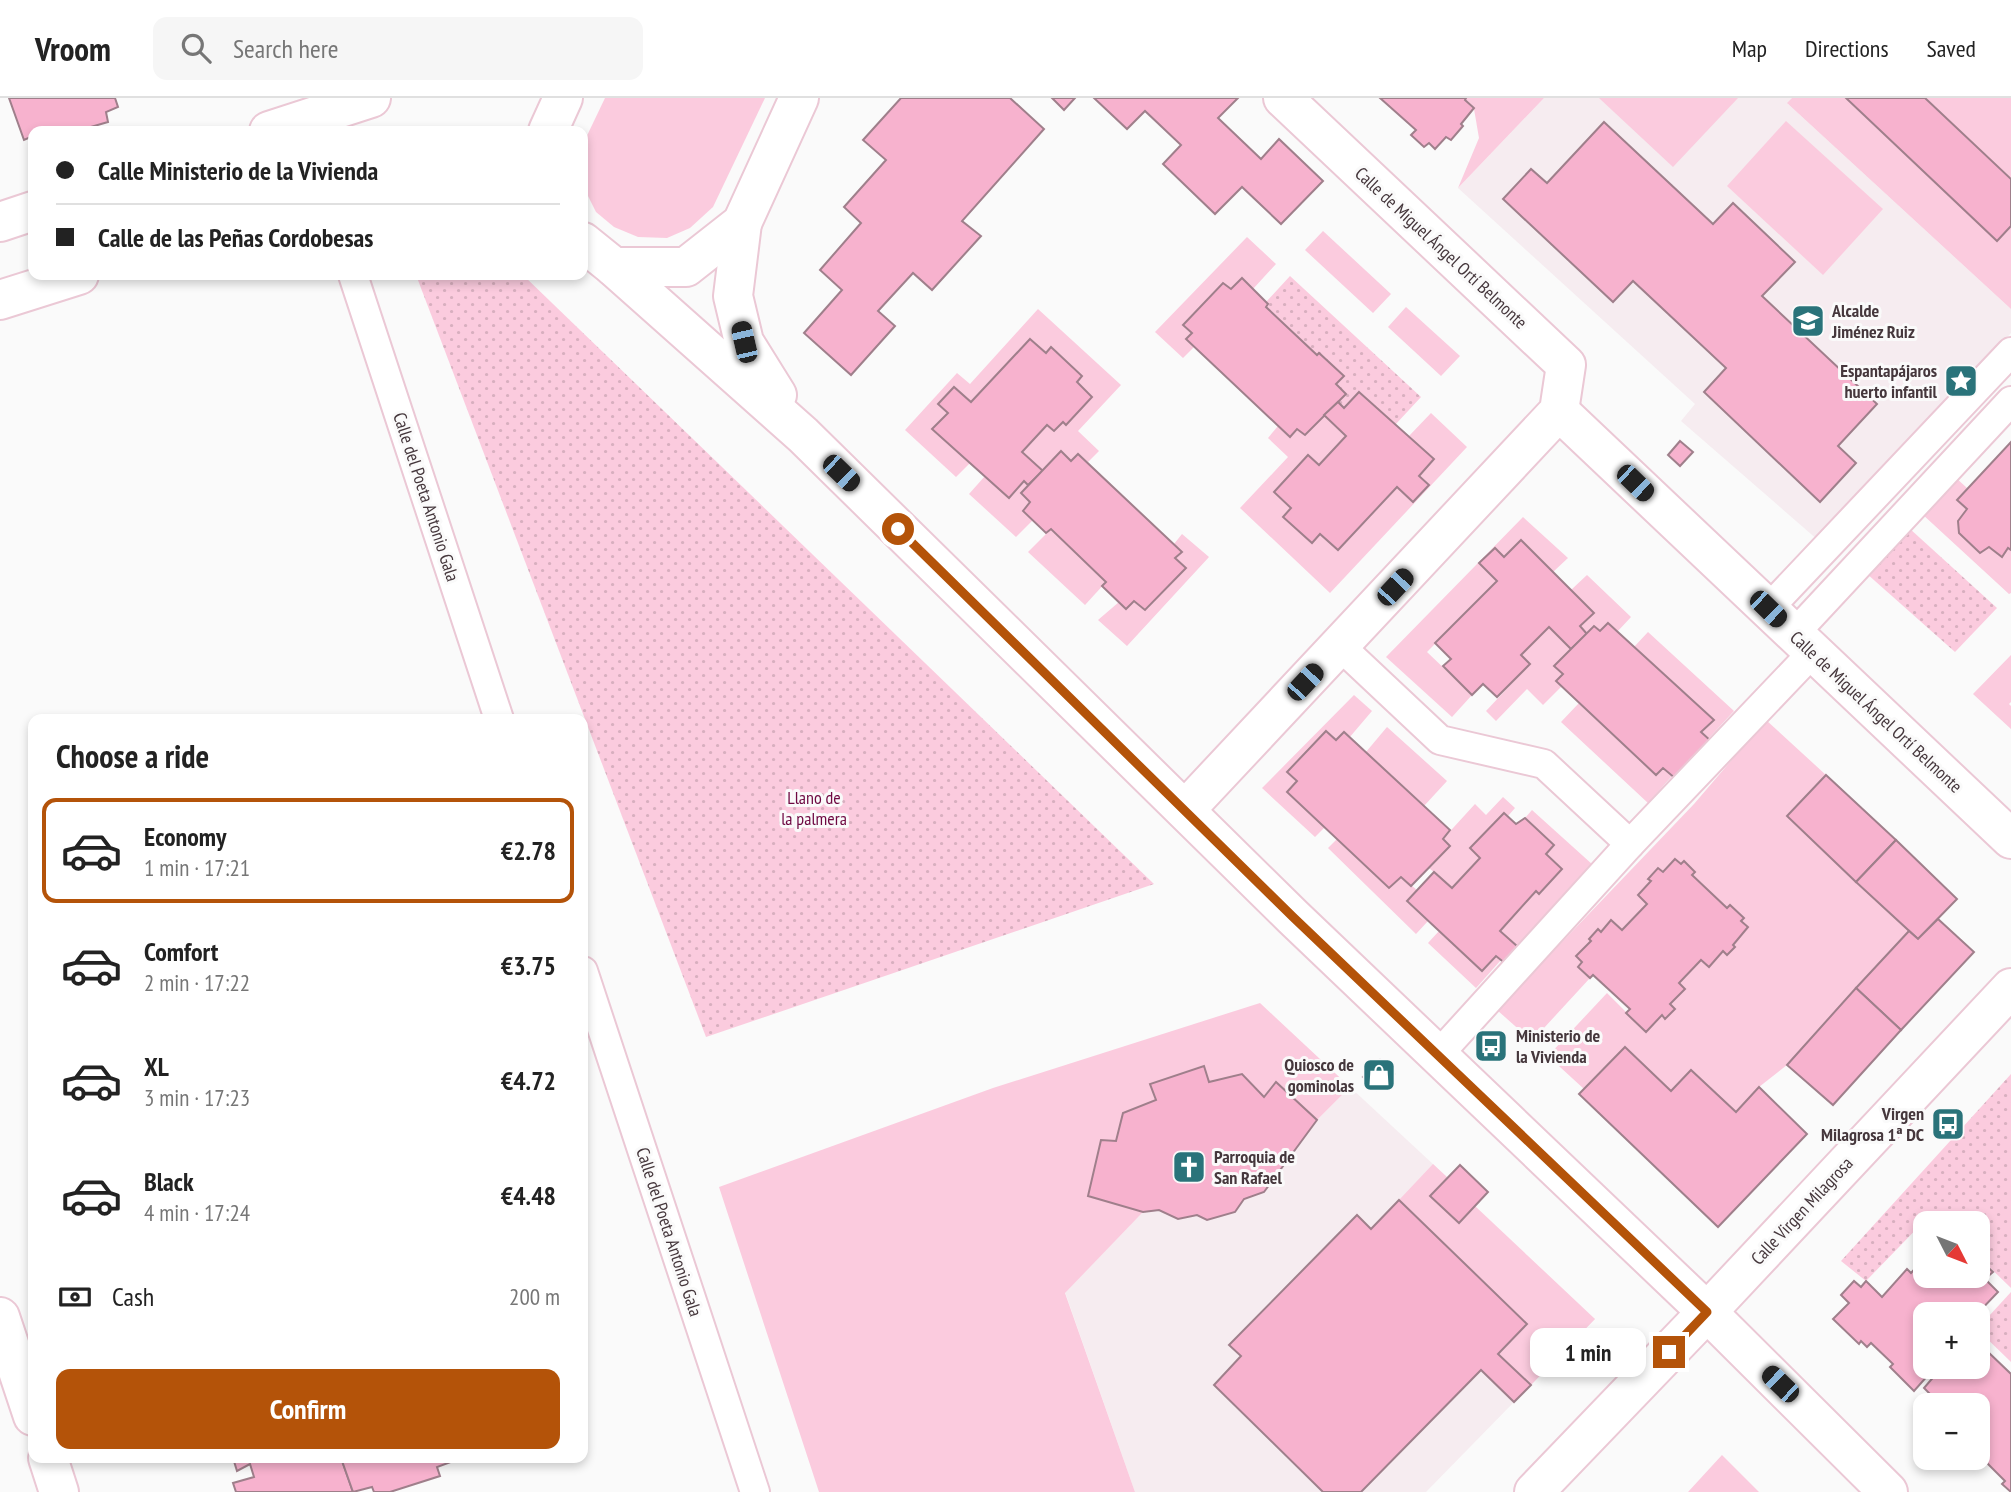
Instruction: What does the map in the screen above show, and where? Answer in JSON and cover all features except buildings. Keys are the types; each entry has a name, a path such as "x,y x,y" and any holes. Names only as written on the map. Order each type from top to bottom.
{"street":[{"path":"275,126 301,108 371,98"},
{"path":"550,126 563,98"},
{"path":"799,98 742,223 733,296 744,342 803,435"},
{"name":"Calle de Miguel Ángel Ortí Belmonte","path":"1283,98 1566,365 1559,411 2011,839"},
{"path":"0,222 28,213"},
{"path":"614,267 686,267 742,223"},
{"path":"588,246 803,435 1185,810 1707,1312 1888,1492"},
{"path":"0,300 63,280"},
{"name":"Calle del Poeta Antonio Gala","path":"355,280 497,714"},
{"path":"1438,1055 1630,844 1792,631 1863,509 1927,441 2001,381 2011,352"},
{"path":"1792,631 1889,533 1959,470 2011,401"},
{"path":"1185,810 1559,411"},
{"path":"1927,441 1959,470"},
{"path":"1863,509 1889,533"},
{"path":"1340,646 1440,740 1544,764 1630,844"},
{"name":"Calle del Poeta Antonio Gala","path":"588,986 755,1492"},
{"name":"Calle Virgen Milagrosa","path":"1534,1492 2011,988"},
{"path":"0,1317 28,1401"},
{"path":"49,1463 59,1492"}],"shaded area":[{"name":"Alcalde Jiménez Ruiz","path":"1544,98 1792,98 1788,104 2011,309 2011,333 1819,541 1681,421 1695,404 1458,188"},
{"path":"1350,1087 1448,1178 1431,1196 1458,1223 1595,1319 1426,1492 1135,1492 1065,1292 1143,1212 1159,1210 1178,1219 1235,1212 1244,1199 1264,1192 1317,1120"}],"green space":[{"path":"605,98 765,98 713,207 690,228 667,238 638,237 614,227 596,212 588,196 588,134"},
{"path":"1466,98 1544,98 1458,188 1479,138 1474,109"},
{"path":"1599,98 1738,98 1673,167"},
{"path":"1792,98 1846,98 1997,241 2011,226 2011,309 1787,103"},
{"path":"1925,98 2011,98 2011,179"},
{"path":"1786,121 1883,209 1823,275 1727,186"},
{"path":"1323,231 1391,294 1373,313 1305,250"},
{"path":"1247,237 1276,264 1253,289 1231,289 1223,283 1183,325 1192,333 1186,339 1194,347 1183,358 1155,332"},
{"path":"1290,276 1421,397 1395,425 1360,392 1344,408 1338,402 1346,394 1336,384 1343,376 1266,307 1266,302"},
{"name":"Llano de la palmera","path":"418,280 528,280 1154,884 706,1037 588,727 588,714 583,714"},
{"path":"1406,307 1460,356 1441,376 1388,327"},
{"path":"1038,309 1121,385 1078,431 1099,451 1088,462 1078,454 1071,461 1061,451 1043,471 1022,452 1047,425 1054,431 1063,422 1066,425 1092,397 1077,382 1082,376 1052,347 1046,353 1030,339 971,402 954,387 939,404 948,413 933,429 970,463 956,477 905,430 957,373 970,384"},
{"path":"1431,413 1467,447 1330,593 1240,508 1288,457 1268,438 1278,426 1289,437 1297,429 1305,435 1324,415 1346,436 1319,465 1308,455 1274,492 1291,508 1283,517 1312,543 1320,534 1397,487 1413,502 1429,485 1419,476 1433,459 1409,436"},
{"path":"985,476 1024,481 1028,485 1021,494 1030,502 1023,511 1033,520 1016,537 969,494"},
{"path":"1955,477 1967,488 1957,500 1967,509 1958,521 1959,533 1980,553 1989,547 2002,557 2008,548 2011,550 2009,594 1921,513"},
{"path":"1523,517 1568,558 1553,572 1521,540 1504,557 1495,548 1480,563 1497,581 1427,652 1472,695 1452,717 1386,657"},
{"path":"1909,528 1997,608 1955,652 1866,573"},
{"path":"1051,529 1106,582 1085,605 1028,552"},
{"path":"1182,534 1209,557 1127,646 1098,620 1119,602 1126,609 1134,601 1146,610 1185,568 1175,558 1182,552 1174,544"},
{"path":"1587,575 1631,617 1617,632 1608,623 1600,631 1593,626 1587,634 1580,626 1594,613 1571,590"},
{"path":"1549,627 1571,649 1554,666 1563,674 1557,681 1561,687 1543,705 1527,689 1496,721 1486,711 1530,664 1521,655"},
{"path":"1648,632 1734,711 1708,739 1701,732 1713,720 1634,647"},
{"path":"2011,655 2009,704 2011,729 1973,694"},
{"path":"1354,695 1372,711 1349,738 1344,732 1336,740 1326,732 1287,772 1297,781 1325,827 1315,837 1262,788"},
{"path":"1579,703 1656,775 1663,768 1672,776 1648,803 1561,722"},
{"path":"1766,720 1826,775 1787,816 1909,931 1787,1065 1759,1087 1736,1112 1692,1070 1671,1091 1625,1047 1584,1089 1548,1056 1607,993 1646,1032 1662,1015 1675,1009 1670,1004 1685,989 1679,983 1701,960 1709,967 1723,951 1727,955 1748,928 1741,921 1743,917 1730,905 1727,908 1692,875 1695,872 1684,861 1681,864 1675,859 1663,872 1658,868 1648,879 1651,881 1638,895 1647,904 1622,930 1611,920 1601,932 1598,930 1576,956 1582,962 1579,967 1590,978 1532,1041 1497,1010 1694,804"},
{"path":"1387,727 1447,781 1424,806 1366,752"},
{"path":"1503,797 1515,808 1508,816 1504,813 1471,848 1480,858 1452,888 1429,868 1450,846 1443,839 1475,804 1486,815"},
{"path":"1532,810 1593,865 1518,947 1500,931 1536,891 1540,894 1562,869 1546,854 1554,844 1525,818"},
{"path":"1337,839 1389,887 1401,877 1417,890 1407,902 1428,921 1416,934 1328,848"},
{"path":"1439,931 1482,971 1496,956 1501,960 1476,988 1428,943"},
{"path":"1260,1003 1350,1087 1317,1120 1276,1083 1264,1097 1242,1074 1209,1082 1204,1066 1150,1084 1156,1100 1123,1113 1116,1141 1101,1140 1088,1196 1143,1212 1065,1293 1135,1492 819,1492 719,1187 993,1088"},
{"path":"2011,1074 2011,1288 1990,1268 1990,1211 1913,1211 1913,1233 1866,1281 1841,1261"},
{"path":"1433,1164 1448,1178 1431,1197 1458,1223 1475,1206 1595,1319 1531,1385 1498,1354 1526,1324 1399,1200"},
{"path":"2011,1292 2011,1362 1990,1342 1990,1315"},
{"path":"1722,1455 1759,1492 1688,1492"}],"place":[{"name":"Alcalde Jiménez Ruiz","path":"1808,321"},
{"name":"Espantapájaros huerto infantil","path":"1961,381"},
{"name":"Ministerio de la Vivienda","path":"1491,1046"},
{"name":"Quiosco de gominolas","path":"1379,1075"},
{"name":"Virgen Milagrosa 1ª DC","path":"1948,1124"},
{"name":"Parroquia de San Rafael","path":"1189,1167"}],"route":[{"path":"898,529 1293,917 1707,1312 1669,1352"}]}
